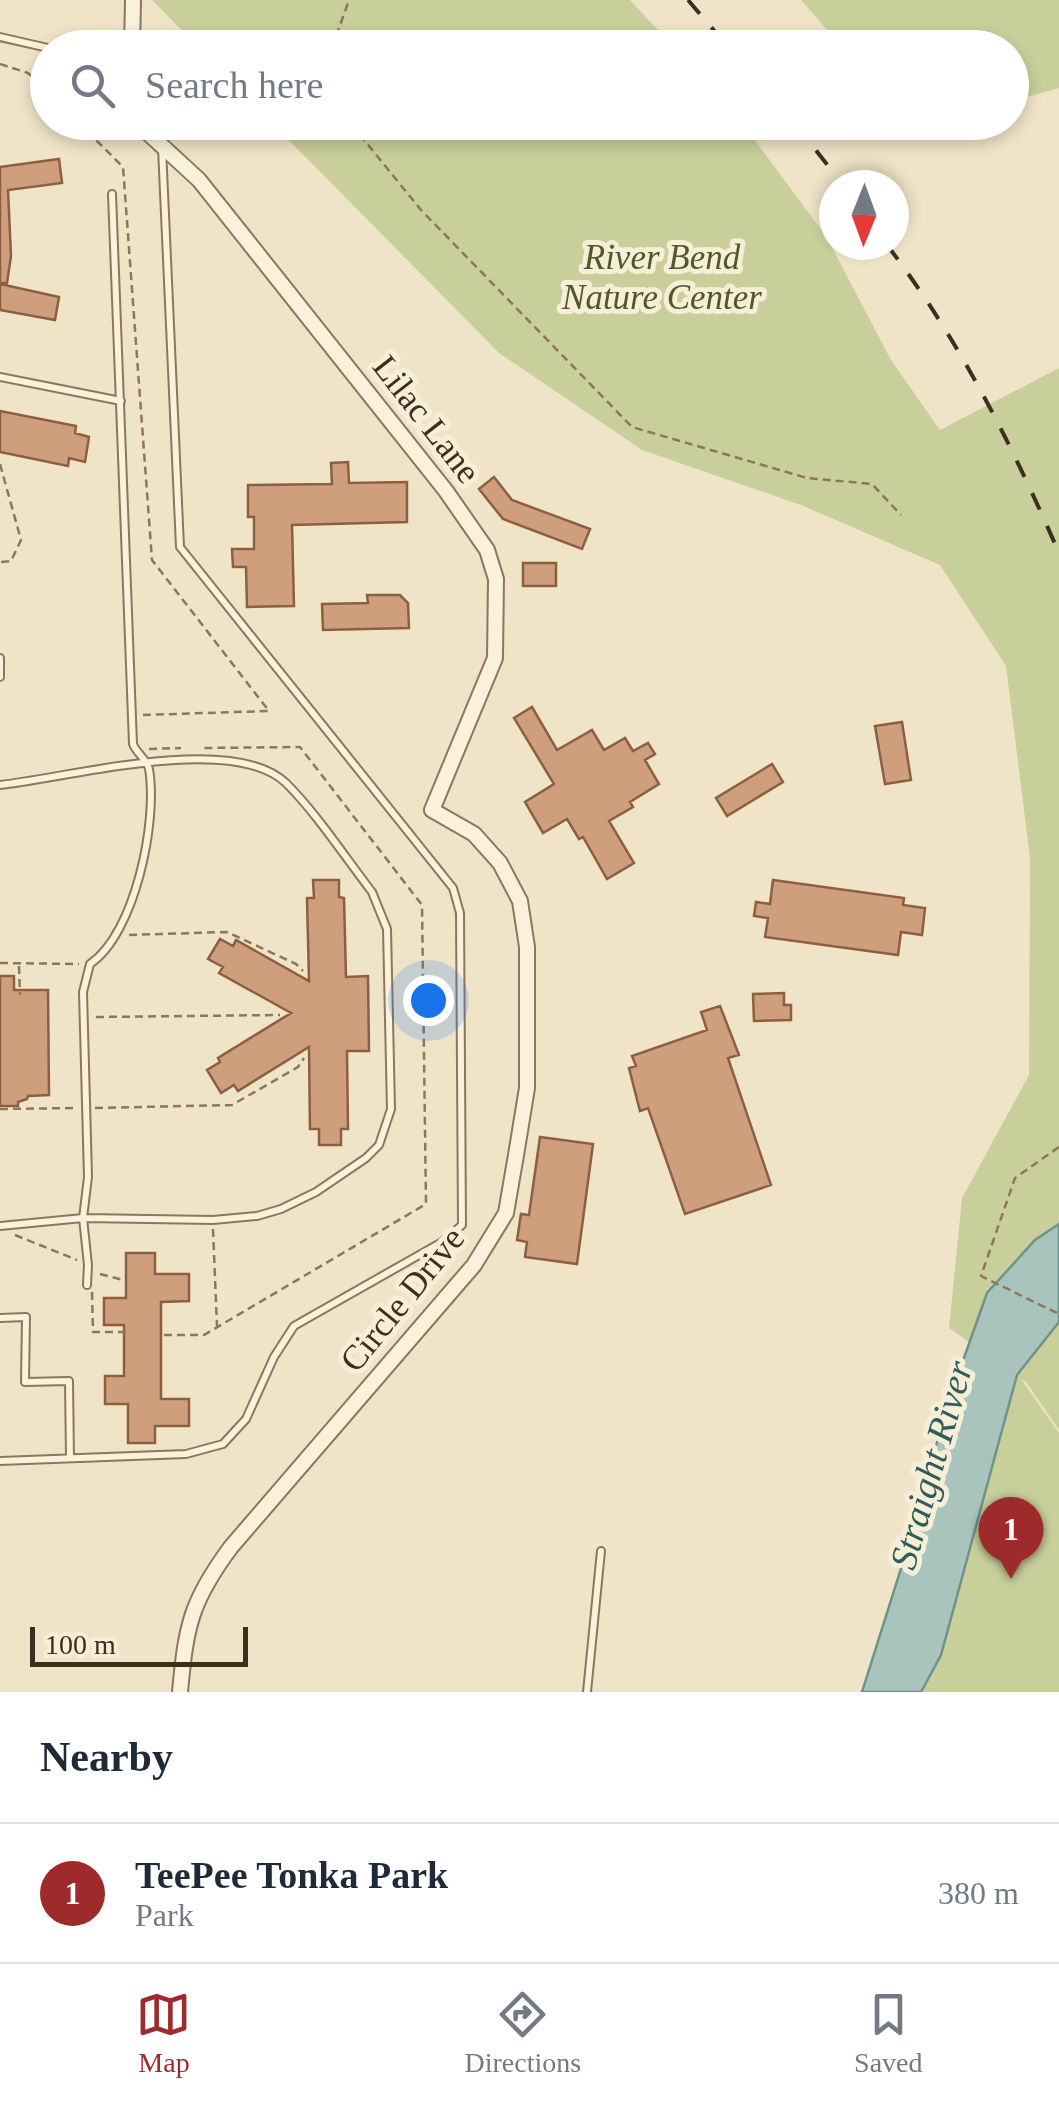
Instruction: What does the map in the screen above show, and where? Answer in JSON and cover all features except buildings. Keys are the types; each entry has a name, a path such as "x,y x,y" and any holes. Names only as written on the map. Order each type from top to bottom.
{"street":[{"path":"132,0 132,30"},
{"name":"Lilac Lane","path":"156,140 199,180 446,491 488,550 496,578 495,658 432,810"},
{"name":"Circle Drive","path":"180,1692 185,1636 193,1607 206,1582 244,1532 474,1265 506,1214 527,1088 527,947 520,901 500,862 474,834 432,810"}],"lane":[{"path":"0,36 30,44"},
{"path":"0,1461 186,1454 223,1444 246,1419 274,1357 294,1326 442,1242 462,1224 460,913 453,888 180,548 162,146"},
{"path":"90,1289 83,1218 88,1177 83,992 90,964 106,953 141,874 150,836 149,764 134,749 112,194"},
{"path":"0,377 121,401"},
{"path":"0,658 0,677"},
{"path":"0,785 116,766 220,758 254,767 285,782 372,892 387,929 391,1109 379,1145 350,1170 281,1209 257,1216 213,1220 83,1218 0,1228"},
{"path":"0,1318 26,1317 25,1382 69,1381 70,1458"},
{"path":"588,1692 601,1551"}],"path":[{"path":"338,30 348,0"},
{"path":"0,64 30,75"},
{"path":"96,140 124,167 152,560 268,711 132,715"},
{"path":"364,140 421,210 632,428 807,478 872,484 901,515"},
{"path":"0,464 21,540 11,561 0,562"},
{"path":"134,749 300,747 422,906 426,1204 204,1335 164,1335"},
{"path":"114,936 227,932 296,964 303,971"},
{"path":"0,963 90,964"},
{"path":"20,964 20,994"},
{"path":"84,1017 280,1015"},
{"path":"0,1109 232,1105 298,1067 304,1058"},
{"path":"1059,1147 1016,1178 981,1276 1059,1314"},
{"path":"213,1220 216,1328"},
{"path":"0,1228 92,1266 92,1273 123,1280"},
{"path":"90,1289 93,1332 126,1332"}],"green space":[{"path":"152,0 630,0 658,30 181,30"},
{"path":"801,0 1059,0 1059,88 1029,96 1029,30 827,30"},
{"name":"River Bend Nature Center","path":"289,140 755,140 819,227 819,260 839,260 891,360 940,430 1059,368 1059,1430 1021,1379 1059,1433 1059,1692 921,1692 941,1655 1017,1376 949,1328 962,1198 1029,1075 1030,858 1006,666 940,565 801,505 642,450 499,353"}],"water":[{"name":"Straight River","path":"1059,1224 1059,1322 1017,1375 941,1655 921,1692 862,1692 949,1400 987,1293 1035,1240"}],"railway":[{"path":"688,0 714,30"},
{"path":"808,140 831,170"},
{"path":"898,260 961,355 1059,553"}],"place":[{"name":"TeePee Tonka Park","path":"1011,1579"}]}
